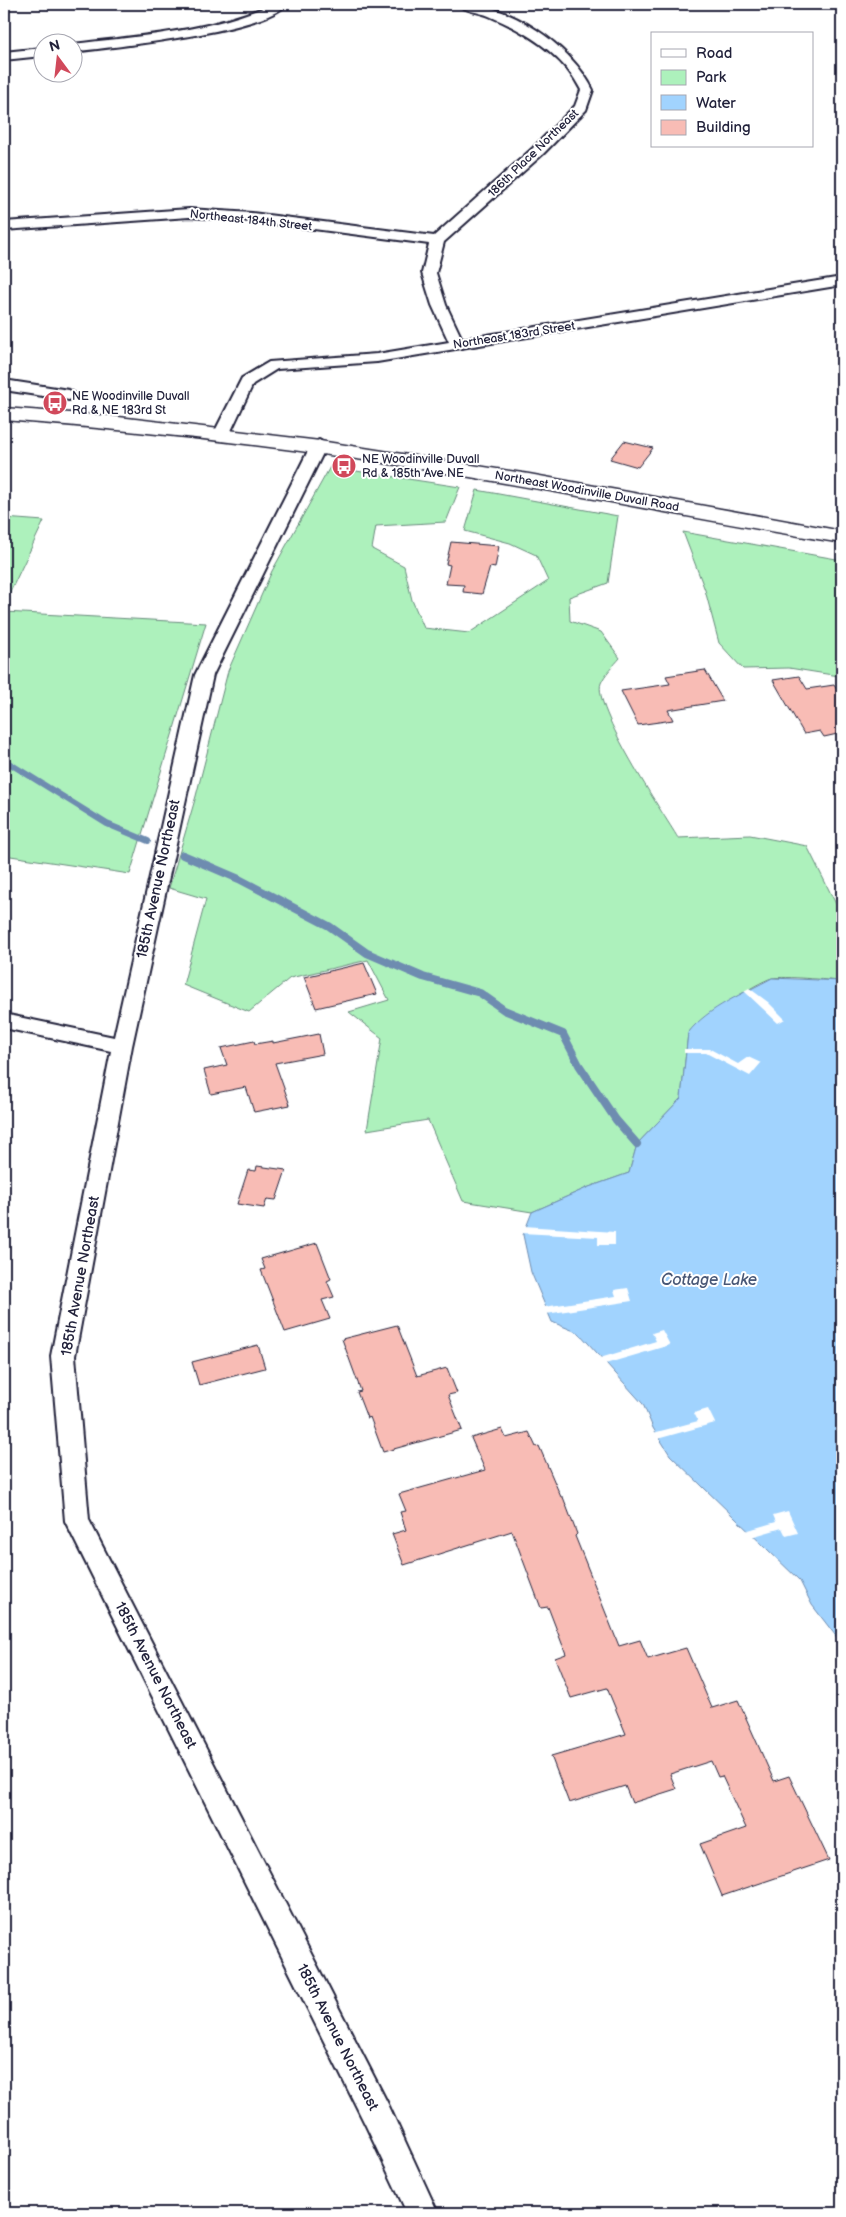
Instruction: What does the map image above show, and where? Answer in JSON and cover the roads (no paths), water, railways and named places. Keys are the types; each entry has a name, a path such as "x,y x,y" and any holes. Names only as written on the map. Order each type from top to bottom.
{"main road":[{"name":"Northeast Woodinville Duvall Road","path":"4,414 100,420 319,445 495,474 842,538"}],"street":[{"path":"82,47 202,29 257,16 281,4"},
{"name":"186th Place Northeast","path":"437,241 538,151 581,107 587,90 574,68 552,47 519,26 463,4"},
{"path":"4,56 32,53"},
{"name":"Northeast 184th Street","path":"4,226 189,213 252,217 437,241"},
{"path":"437,241 429,273 439,305 457,344"},
{"name":"Northeast 183rd Street","path":"222,433 247,381 274,365 377,358 842,281"},
{"path":"4,384 69,395"},
{"name":"185th Avenue Northeast","path":"319,445 204,675 176,794 122,1046 64,1356 77,1521 377,2115 424,2213"},
{"path":"4,1021 122,1046"}],"water":[{"name":"Cottage Lake","path":"772,978 842,981 842,1644 812,1605 800,1581 670,1455 653,1428 643,1404 579,1333 552,1322 531,1272 523,1235 532,1212 589,1187 629,1173 637,1144 681,1098 688,1033 716,1008"}],"waterway":[{"path":"4,760 107,824 148,841"},
{"path":"183,855 239,879 329,926 367,953 423,977 480,993 504,1010 563,1034 579,1065 616,1120 637,1144"}],"place":[{"name":"NE Woodinville Duvall Rd & NE 183rd St","path":"55,403"},
{"name":"NE Woodinville Duvall Rd & 185th Ave NE","path":"344,466"}]}
